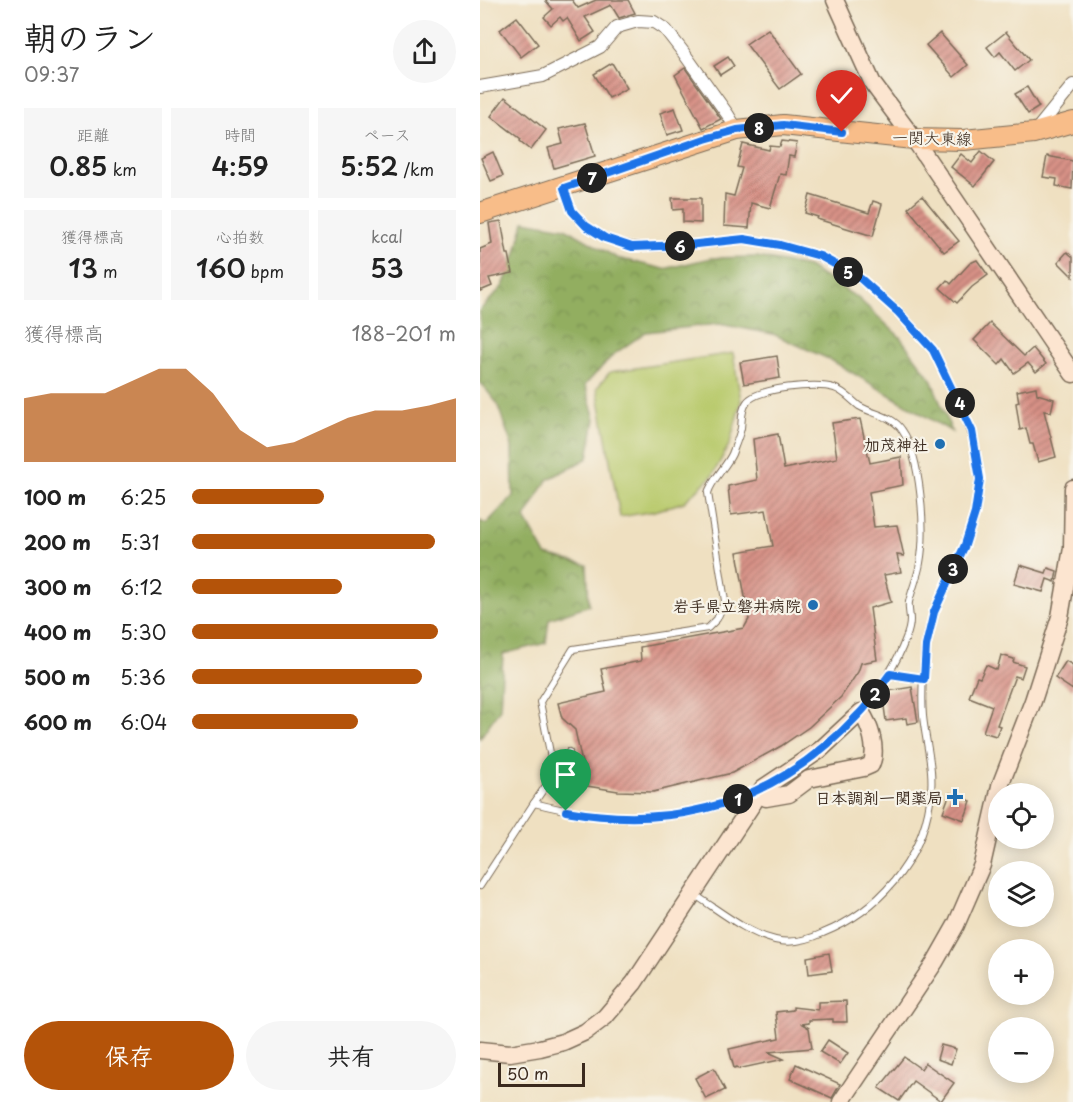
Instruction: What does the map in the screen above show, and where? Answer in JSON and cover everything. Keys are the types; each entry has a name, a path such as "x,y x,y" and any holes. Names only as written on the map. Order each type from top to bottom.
{"main road":[{"name":"一関大東線","path":"480,213 564,188 737,130 783,125 914,139 964,140 1034,133 1073,122"}],"street":[{"path":"835,0 873,84 914,139 1073,374"},
{"path":"480,87 543,76 600,47 617,27 638,21 654,22 666,30 678,45 737,130"},
{"path":"1034,133 1073,85"},
{"path":"841,1102 935,962 956,925 982,865 1000,786 1033,701 1060,617 1072,548 1073,488"},
{"path":"480,1050 510,1053 563,1042 591,1027 613,1009 634,983 763,788 820,750 861,712 870,732 874,758 872,765 809,779 789,794 766,798 763,788"}],"lane":[{"path":"564,188 572,211 586,226 605,238 632,247 688,245 744,239 780,245 820,256 861,279 898,312 933,350 972,431 980,479 975,513 965,545 934,612 926,646 923,715 932,773 930,801 924,828 907,864 890,887 854,918 804,941 777,941 756,933 693,894"},
{"path":"554,773 540,702 573,649 708,628 720,616 725,601 708,493 731,456 741,429 747,401 760,394 795,387 826,385 837,389 860,406 890,418 896,422 905,435 914,459 923,521 921,562 908,605 910,622 906,638 890,674 861,712"},
{"path":"890,674 924,679"},
{"path":"480,886 569,752"},
{"path":"534,803 596,816 631,818 700,810 737,800 763,788"}],"green space":[{"path":"524,221 565,228 617,258 664,269 711,258 757,257 808,267 858,298 900,337 931,379 952,432 831,360 773,334 719,324 646,332 613,355 585,385 595,419 588,458 547,480 525,518 546,555 587,565 589,605 549,619 546,643 503,654 500,709 480,738 480,521 486,524 513,496 512,446 497,403 480,382 480,310 503,286 516,253"},
{"path":"733,353 741,401 730,443 712,476 684,502 655,511 620,517 597,388 610,372"}],"building":[{"path":"545,0 572,0 578,8 596,0 628,0 635,13 619,18 611,5 585,17 595,32 581,41 567,18 563,21 560,17 551,25 544,17 553,9"},
{"path":"517,17 538,44 521,57 500,30"},
{"path":"768,29 801,74 780,89 746,44"},
{"path":"1006,32 1029,60 1015,71 1000,52 995,57 987,47"},
{"path":"940,33 968,65 954,77 926,45"},
{"path":"728,57 734,66 720,75 714,66"},
{"path":"612,63 627,88 609,98 594,74"},
{"path":"685,68 721,119 703,128 675,75"},
{"path":"830,77 858,81 855,100 827,97"},
{"path":"1027,87 1039,107 1028,114 1015,94"},
{"path":"505,97 546,130 531,150 520,141 521,139 491,116"},
{"path":"675,108 683,130 667,135 660,113"},
{"path":"585,123 595,156 554,168 548,148 563,144 559,129"},
{"path":"782,141 797,143 794,157 789,156 786,175 780,174 770,208 751,203 749,228 724,226 725,194 734,196 742,168 737,167 743,144 769,150 770,146 780,147"},
{"path":"981,151 994,162 975,186 951,167 961,154 972,163"},
{"path":"493,152 503,176 491,181 481,158"},
{"path":"1047,156 1073,161 1072,189 1056,186 1057,179 1043,177"},
{"path":"810,195 869,213 873,201 882,204 873,236 817,219 818,217 805,213"},
{"path":"922,196 959,241 944,252 908,208"},
{"path":"672,198 701,198 701,223 683,222 683,209 673,210"},
{"path":"501,221 513,273 489,278 492,286 480,291 480,249 492,244 489,223"},
{"path":"1067,252 1073,257 1073,277 1058,262"},
{"path":"977,260 988,275 972,287 957,303 940,288 947,280 951,284 970,263"},
{"path":"990,323 1024,356 1033,348 1046,364 1036,372 1028,363 1014,373 1004,359 999,365 974,340"},
{"path":"777,356 780,378 744,384 740,362"},
{"path":"1036,387 1037,394 1054,399 1051,412 1044,411 1056,457 1038,462 1026,428 1020,430 1016,403 1019,402 1017,391"},
{"name":"岩手県立磐井病院","path":"860,419 870,463 901,457 903,485 869,492 874,527 897,525 904,556 897,555 901,572 884,575 891,602 870,608 877,660 861,663 858,672 841,697 809,727 781,746 732,773 653,792 618,791 587,786 575,730 562,718 558,703 606,692 601,669 641,661 640,647 744,628 749,619 737,552 773,546 766,510 731,515 728,486 757,480 753,439 778,434 784,469 837,458 832,423"},
{"path":"1020,565 1046,573 1048,568 1057,571 1055,582 1047,579 1043,592 1014,584"},
{"path":"1001,655 1025,666 1021,678 1015,676 997,725 1000,726 996,736 983,732 992,706 969,697 977,677 980,678 986,665 997,670"},
{"path":"1066,661 1073,665 1073,690 1055,678"},
{"path":"912,687 918,722 907,724 906,718 886,721 882,692"},
{"path":"950,793 971,801 964,820 943,812"},
{"path":"829,953 832,971 809,974 807,957"},
{"path":"846,1001 847,1022 833,1022 833,1019 809,1020 809,1023 802,1024 809,1028 812,1048 768,1052 784,1059 734,1068 729,1049 779,1038 776,1012 793,1010 793,1007 818,1010 818,1002"},
{"path":"828,1040 848,1053 840,1064 820,1052"},
{"path":"941,1045 956,1049 951,1064 937,1059"},
{"path":"904,1057 921,1069 925,1063 954,1083 941,1101 913,1081 899,1101 879,1088"},
{"path":"796,1064 840,1084 832,1098 790,1079"},
{"path":"714,1068 725,1090 706,1099 695,1078"}],"place":[{"name":"加茂神社","path":"940,444"},
{"name":"岩手県立磐井病院","path":"813,605"},
{"name":"日本調剤一関薬局","path":"955,797"}],"route":[{"path":"566,811 631,818 700,810 737,800 763,788 820,750 861,712 890,674 924,679 926,646 934,612 965,545 975,513 980,479 972,431 933,350 898,312 861,279 820,256 780,245 744,239 688,245 632,247 605,238 586,226 572,211 564,188 737,130 783,125 842,132"}]}
